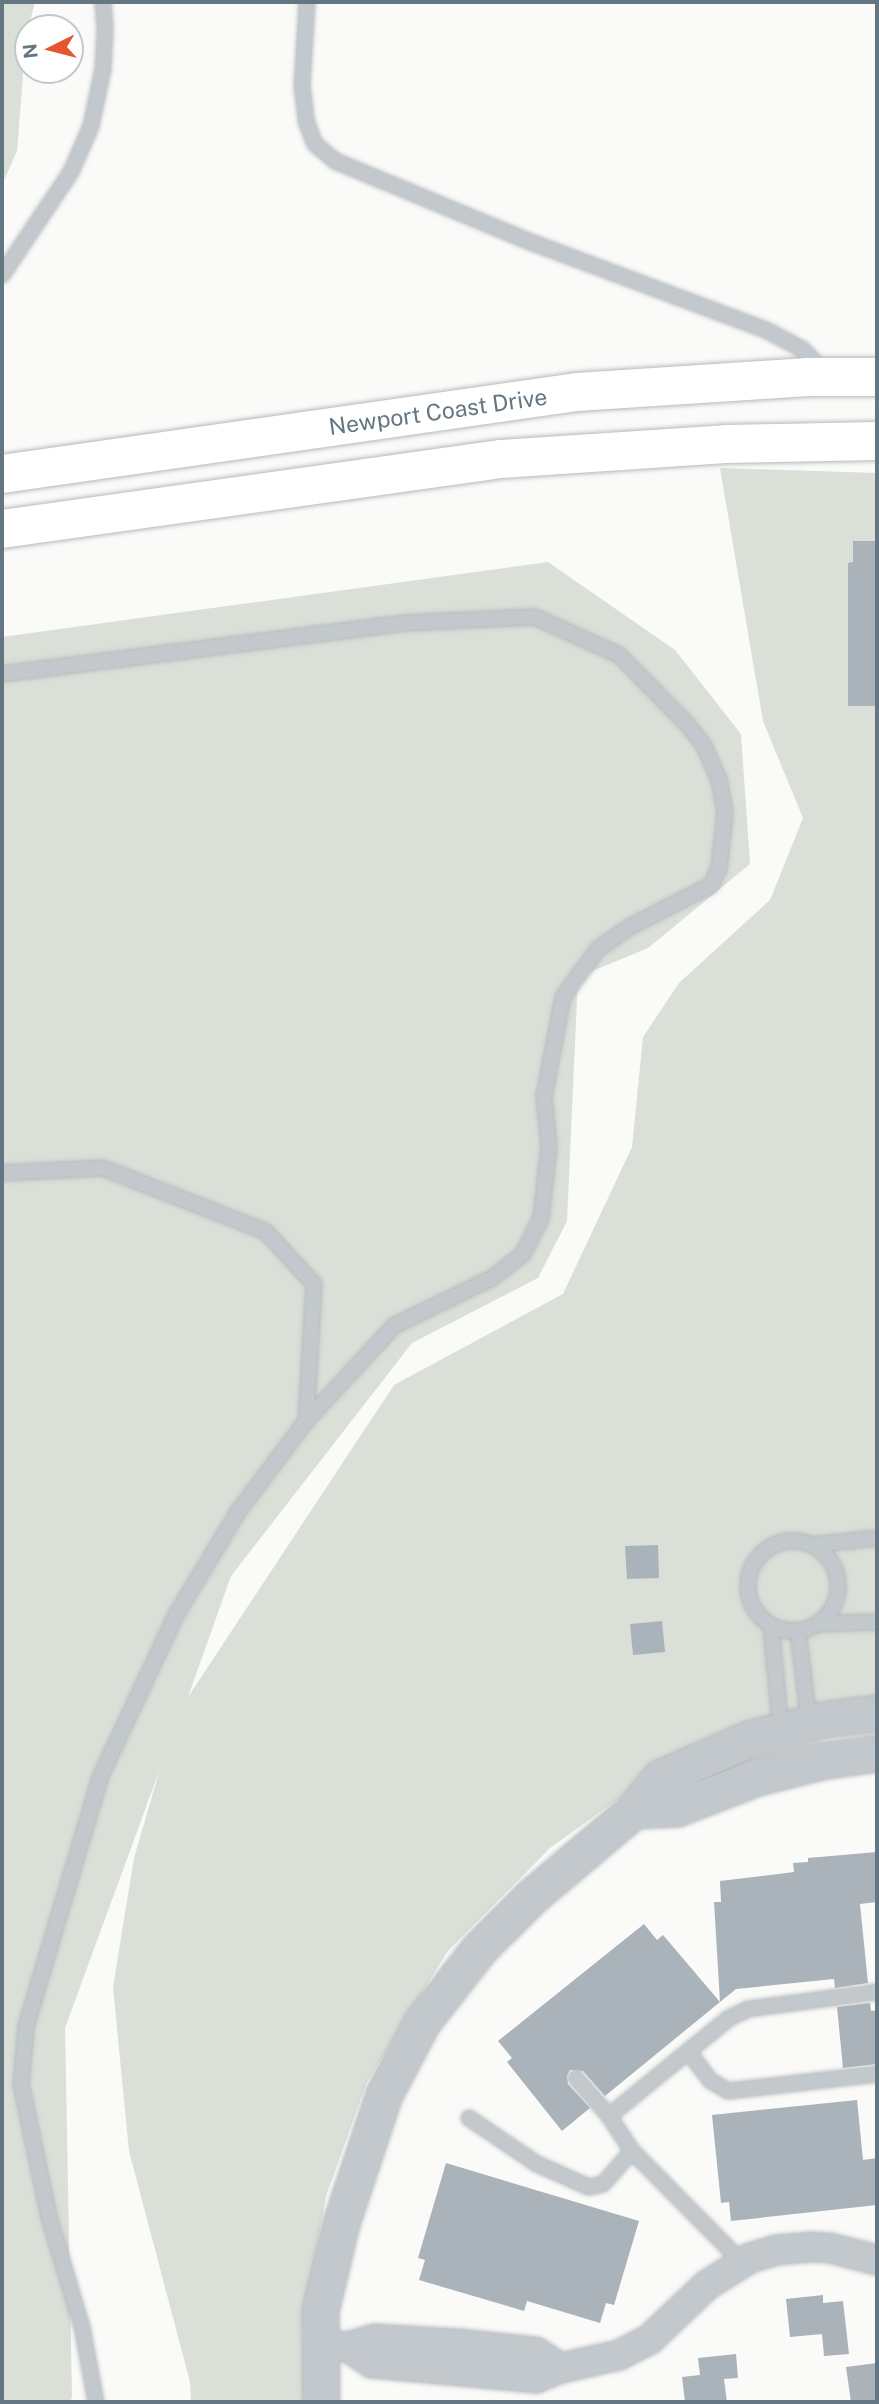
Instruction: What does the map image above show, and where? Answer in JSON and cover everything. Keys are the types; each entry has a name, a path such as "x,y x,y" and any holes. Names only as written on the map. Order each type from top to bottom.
{"main road":[{"name":"Newport Coast Drive","path":"2,474 577,392 830,377 877,377"},
{"path":"2,529 501,459 725,444 877,441"}],"street":[{"path":"321,2402 334,2345 320,2311 341,2223 384,2094 422,2022 487,1940 531,1897 634,1810 660,1778 749,1739 795,1727 877,1713"},
{"path":"634,1810 677,1808 757,1777 821,1761 877,1753"},
{"path":"334,2345 375,2339 459,2344 536,2352 561,2368 619,2355 650,2339 707,2285 742,2262 776,2250 830,2248 877,2260"}],"lane":[{"path":"2,275 71,172 91,126 103,69 103,2"},
{"path":"307,2 302,86 306,121 315,144 335,161 528,241 766,330 802,349 830,377"},
{"path":"2,674 406,622 535,617 619,655 687,724 704,746 719,779 725,813 719,868 711,885 628,928 598,949 563,997 544,1097 549,1146 541,1218 523,1254 492,1278 395,1325 306,1421 238,1511 177,1614 107,1763 26,2027 21,2084 49,2217 82,2326 96,2402"},
{"path":"2,1173 103,1168 266,1232 314,1284 306,1421"},
{"path":"877,1538 812,1545 795,1541 778,1543 763,1552 753,1565 748,1582 750,1600 758,1615 771,1626 798,1631 818,1624 877,1622"},
{"path":"812,1545 827,1556 837,1573 838,1592 831,1610 818,1624"},
{"path":"771,1626 795,1727"},
{"path":"795,1727 798,1631"},
{"path":"609,2116 729,2018 748,2009 877,1992"},
{"path":"688,2051 711,2081 727,2091 877,2074"},
{"path":"576,2077 609,2116 632,2151 742,2262"},
{"path":"469,2118 537,2164 589,2186 603,2184 632,2151"}],"shaded area":[{"path":"2,2 35,2 32,14 14,14 14,84 22,84 17,151 2,185"},
{"path":"720,468 877,473 877,1712 639,1784 550,1848 447,1952 367,2082 326,2196 302,2330 306,2402 191,2402 190,2382 129,2151 113,1987 134,1858 160,1769 65,2028 72,2397 70,2402 2,2402 2,637 548,562 675,650 741,734 750,864 648,948 578,977 567,1221 538,1278 412,1343 231,1576 188,1697 394,1385 563,1294 632,1147 643,1037 679,983 770,900 803,818 763,721"}],"building":[{"path":"853,541 877,541 877,706 848,706 848,563 853,562"},
{"path":"658,1545 659,1578 627,1579 625,1546"},
{"path":"662,1621 665,1652 633,1655 630,1624"},
{"path":"877,1852 877,1902 860,1904 868,1983 835,1988 834,1979 736,1989 720,2002 714,1902 721,1902 720,1881 794,1872 793,1863 808,1862 808,1858"},
{"path":"644,1924 657,1940 663,1935 720,2002 605,2096 583,2071 570,2070 567,2076 568,2084 590,2108 562,2131 507,2062 512,2058 498,2041"},
{"path":"870,2003 871,2011 877,2010 877,2064 843,2068 837,2007"},
{"path":"857,2100 863,2160 877,2158 877,2205 731,2221 729,2202 721,2203 712,2115"},
{"path":"446,2163 639,2221 614,2305 606,2303 600,2323 527,2301 524,2311 419,2280 425,2260 418,2258"},
{"path":"823,2295 823,2303 843,2301 849,2354 824,2356 822,2334 790,2337 786,2299"},
{"path":"736,2354 738,2378 724,2379 727,2402 685,2402 682,2377 700,2375 698,2358"},
{"path":"877,2363 877,2402 851,2402 846,2367"}]}
